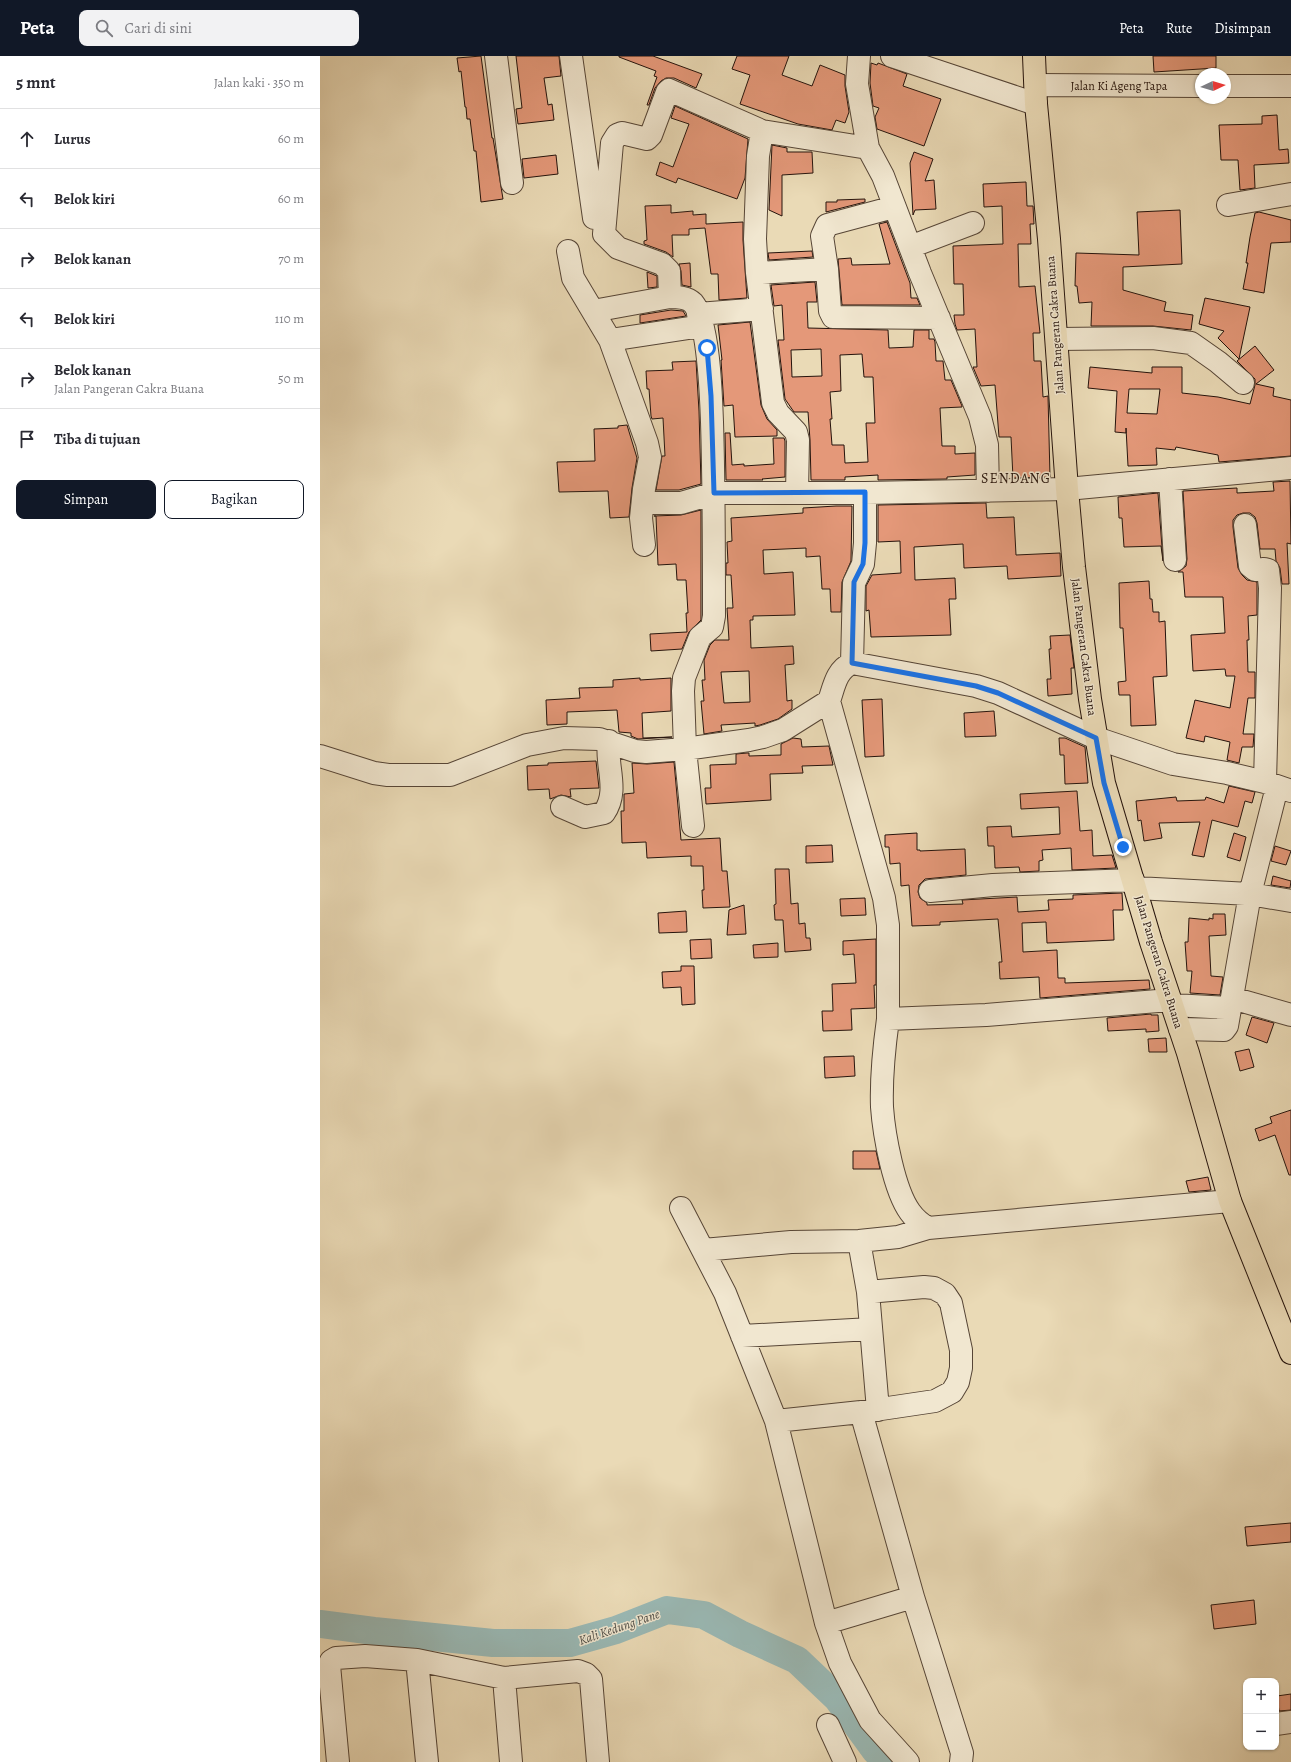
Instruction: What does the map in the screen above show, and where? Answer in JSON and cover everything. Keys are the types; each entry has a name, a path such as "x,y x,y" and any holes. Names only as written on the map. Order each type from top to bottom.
{"main road":[{"name":"Jalan Pangeran Cakra Buana","path":"1034,56 1057,339 1067,489 1080,623 1096,738 1104,783 1151,942 1180,1029 1230,1201 1291,1353"}],"street":[{"path":"496,56 512,183"},
{"path":"571,56 594,218"},
{"path":"859,56 857,84 875,161 938,318 980,417 987,445 988,491"},
{"name":"Jalan Ki Ageng Tapa","path":"892,56 919,60 1036,95 1195,86"},
{"path":"1231,86 1291,86"},
{"path":"670,297 669,271 662,264 618,248 604,234 612,143 617,135 622,133 647,139 651,136 669,90 762,131 875,161"},
{"path":"762,131 758,156 755,238 757,273 773,403 778,413 786,423 794,428 798,440 797,493"},
{"path":"1228,205 1291,194"},
{"path":"894,207 827,225 822,236 830,311 833,317 938,318"},
{"path":"910,247 973,222"},
{"path":"568,251 573,278 610,340 647,443 650,456 641,518 644,545"},
{"path":"757,273 826,269"},
{"path":"593,311 670,297 684,298 694,304 700,320 707,348 714,493 713,621 700,637 684,678 683,691 686,748 693,826"},
{"path":"610,340 700,320 762,309"},
{"path":"1057,339 1152,338 1191,343 1218,362 1243,383"},
{"path":"642,503 681,503 714,493 1067,489 1291,468"},
{"path":"1170,480 1175,560"},
{"path":"852,663 854,582 863,564 865,543 865,492"},
{"path":"1180,1029 1224,1030 1227,1026 1250,894 1278,787 1268,570 1255,570 1250,566 1245,525"},
{"path":"913,1233 918,1221 903,1199 893,1167 882,1108 882,1079 888,1019 888,925 884,898 829,701 838,675 845,666 852,663 976,686 998,693 1096,738 1173,764 1226,773 1278,787"},
{"path":"320,756 374,773 388,775 450,775 527,745 576,738 609,742 635,751 686,748 763,737 784,730 829,701"},
{"path":"562,807 585,817 604,813 610,805 611,791 609,742"},
{"path":"930,891 993,885 1134,884 1250,894 1291,901"},
{"path":"888,1019 986,1015 1171,1002 1231,1003 1291,1015"},
{"path":"703,1250 791,1242 859,1241 913,1233 1230,1201"},
{"path":"681,1208 725,1293 776,1421 826,1623 840,1663 870,1720 908,1762"},
{"path":"859,1241 868,1292 871,1329 870,1411 913,1597 962,1753 961,1762"},
{"path":"776,1421 870,1411 935,1402 952,1392 958,1382 961,1368 961,1350 952,1303 945,1294 934,1288 924,1287 868,1292"},
{"path":"742,1336 871,1329"},
{"path":"826,1623 913,1597"},
{"path":"338,1762 328,1670 331,1660 336,1658 365,1656 417,1660 504,1678 578,1671 586,1674 591,1679 598,1762"},
{"path":"417,1660 427,1762"},
{"path":"504,1678 511,1762"},
{"path":"1279,1724 1291,1722"},
{"path":"828,1725 845,1762"}],"building":[{"path":"481,56 492,138 503,199 481,202 476,151 474,151 470,119 467,119 461,71 459,72 457,58"},
{"path":"516,56 559,56 561,76 544,78 548,105 552,104 554,120 518,124 516,109 522,108"},
{"path":"619,56 653,56 702,74 696,88 674,78 666,78 655,88 649,105 647,105 657,77 654,76 656,71"},
{"path":"737,56 789,56 782,75 812,86 820,65 845,75 849,112 845,123 836,120 832,130 798,124 740,104 750,75 732,69"},
{"path":"1153,56 1216,56 1216,68 1195,68 1195,69 1154,72"},
{"path":"871,63 877,65 878,63 907,74 903,86 941,99 924,146 877,129 875,117 879,108 873,106 870,83"},
{"path":"675,106 748,139 745,178 737,199 678,178 676,183 656,175 660,162 673,167 689,124 671,118"},
{"path":"1277,115 1279,150 1288,149 1289,163 1254,165 1255,188 1240,190 1238,160 1221,160 1219,125 1262,124 1262,116"},
{"path":"772,145 787,148 787,152 812,152 813,173 782,175 782,216 769,210"},
{"path":"914,152 933,159 925,181 934,180 936,209 915,210 913,215 910,163"},
{"path":"556,155 558,174 524,178 522,159"},
{"path":"1026,182 1027,206 1033,206 1034,224 1030,224 1031,244 1018,244 1019,287 1035,286 1040,333 1033,333 1034,361 1041,361 1043,397 1048,396 1050,477 1013,478 1011,437 999,437 995,385 981,386 973,367 977,367 975,329 957,330 955,324 954,315 964,315 963,284 954,284 953,246 1003,244 1002,206 984,207 983,184"},
{"path":"865,199 865,202 826,212 826,202"},
{"path":"671,205 671,213 693,211 693,215 706,214 706,224 743,222 747,298 719,300 718,274 711,274 705,228 689,229 689,235 672,235 673,257 666,252 644,244 644,241 647,240 645,206"},
{"path":"1180,210 1182,264 1123,267 1123,290 1166,302 1164,311 1193,315 1191,330 1153,326 1091,326 1092,302 1079,303 1077,286 1075,286 1076,253 1139,255 1137,212"},
{"path":"1259,212 1291,220 1291,242 1271,243 1264,293 1243,289 1248,263 1246,263 1250,237 1255,213"},
{"path":"887,222 910,283 911,298 917,298 920,305 842,305 838,259 851,258 852,265 890,264 879,224"},
{"path":"812,251 813,257 769,260 768,253"},
{"path":"690,263 691,287 682,285 679,264"},
{"path":"647,272 657,276 657,287 648,288"},
{"path":"815,282 817,302 807,302 808,328 888,330 889,348 913,347 914,330 929,330 929,339 934,339 935,342 936,361 943,361 945,380 951,380 962,406 940,408 942,446 955,446 955,454 975,453 975,475 947,477 947,479 878,480 878,475 845,477 845,480 811,480 808,412 794,412 785,399 778,340 784,340 782,305 774,306 771,285","holes":["821,349 822,376 792,377 791,350","862,354 864,377 873,377 875,423 866,423 868,462 845,463 844,445 832,445 830,392 841,391 840,355"]},
{"path":"1205,298 1250,307 1239,359 1218,338 1224,331 1199,324"},
{"path":"671,310 683,311 686,316 640,323 640,315"},
{"path":"750,322 761,405 767,419 777,430 777,436 735,437 733,405 724,406 722,360 718,325"},
{"path":"1255,346 1274,370 1256,384 1274,388 1273,396 1291,400 1291,456 1219,462 1218,455 1176,447 1175,450 1156,448 1157,465 1128,466 1126,428 1126,433 1115,432 1117,391 1088,388 1090,367 1152,373 1152,367 1182,367 1182,393 1218,397 1250,404 1255,379 1237,361","holes":["1129,389 1160,389 1157,414 1127,413"]},
{"path":"696,361 701,484 679,490 656,490 662,456 665,456 663,418 652,419 649,389 647,389 646,371 673,370 672,362"},
{"path":"627,425 637,458 629,517 610,518 608,491 559,492 557,462 595,461 594,429 618,428 618,426"},
{"path":"725,433 730,433 732,465 744,464 744,466 774,464 773,438 784,438 785,477 762,479 763,480 726,480"},
{"path":"1290,481 1291,544 1287,543 1289,584 1282,584 1280,568 1276,561 1275,549 1260,549 1255,517 1250,513 1243,513 1237,515 1233,520 1238,568 1247,580 1257,582 1257,615 1248,616 1249,640 1247,640 1248,672 1255,672 1255,698 1248,698 1243,734 1254,734 1253,747 1242,747 1239,763 1227,760 1230,742 1205,736 1204,742 1186,738 1195,700 1230,708 1235,676 1226,676 1225,669 1193,671 1191,635 1225,633 1223,597 1185,597 1183,572 1178,572 1186,566 1187,559 1183,491 1237,488 1237,493 1274,491 1273,482"},
{"path":"1158,493 1163,561 1161,546 1124,547 1122,518 1119,518 1118,497"},
{"path":"986,503 987,518 1014,517 1016,555 1060,553 1061,576 1008,579 1007,566 964,568 963,544 914,547 915,580 955,578 956,599 949,599 951,635 871,637 869,610 866,611 866,586 872,575 901,573 900,541 878,542 878,505"},
{"path":"852,506 851,561 842,582 841,612 831,612 830,589 822,589 820,556 806,557 806,548 763,550 764,574 793,572 795,615 753,616 753,620 750,620 751,648 793,646 794,664 785,665 787,701 792,700 792,709 778,719 760,725 755,726 755,723 721,725 722,731 704,734 701,701 704,701 702,680 705,680 704,660 710,645 715,640 729,640 727,608 733,608 731,575 726,575 726,563 728,563 727,542 732,541 731,518 803,513 803,508","holes":["749,671 750,702 724,703 721,672"]},
{"path":"701,510 701,620 689,632 682,649 651,651 650,634 687,632 686,613 688,613 686,580 677,580 676,564 658,565 656,516 654,516 681,515"},
{"path":"1149,581 1150,599 1152,599 1153,612 1159,612 1159,622 1165,621 1167,676 1153,677 1156,725 1131,726 1130,695 1119,695 1118,682 1126,681 1123,628 1120,628 1119,583"},
{"path":"1070,635 1074,668 1071,668 1072,694 1048,696 1047,679 1051,679 1049,649 1051,649 1050,636"},
{"path":"640,678 640,680 671,678 671,711 642,713 643,738 672,737 638,739 631,736 631,733 619,732 617,710 567,712 567,724 547,725 546,700 580,698 579,688 613,687 613,680"},
{"path":"882,699 884,756 865,757 862,700"},
{"path":"994,711 996,736 965,737 964,713"},
{"path":"793,738 801,739 802,747 829,746 833,765 802,766 803,773 770,774 771,800 706,804 705,788 711,788 710,765 736,764 736,754 749,753 749,756 781,755 781,744"},
{"path":"1059,738 1065,738 1085,747 1088,783 1065,784 1064,755 1060,755"},
{"path":"596,761 599,788 570,789 571,797 561,795 550,799 549,789 528,790 527,766 548,765 548,763"},
{"path":"674,762 681,840 720,838 722,871 727,871 730,907 703,908 703,866 691,866 691,856 647,858 646,842 622,843 621,811 624,811 624,794 634,793 632,763 647,764"},
{"path":"1229,786 1255,792 1252,803 1245,801 1238,827 1212,820 1204,857 1192,855 1200,822 1159,823 1162,838 1144,841 1141,820 1138,821 1136,801 1176,797 1177,801 1205,800 1206,797 1224,803"},
{"path":"1077,791 1080,831 1092,830 1093,856 1112,855 1116,868 1072,870 1071,848 1042,850 1043,860 1039,861 1039,871 1020,872 1019,867 995,868 994,846 988,846 987,827 1011,826 1012,837 1060,834 1059,807 1021,809 1020,794"},
{"path":"917,833 917,850 920,851 965,849 966,875 925,879 919,885 918,892 920,898 927,903 927,905 963,904 962,900 1017,897 1018,912 1049,910 1048,900 1073,899 1073,895 1122,893 1123,910 1113,910 1114,940 1047,943 1046,922 1022,923 1023,952 1057,950 1058,978 1065,978 1065,983 1149,980 1150,989 1040,998 1039,977 1000,979 999,962 1002,962 998,919 940,922 940,925 912,926 909,885 901,886 900,863 890,864 889,847 885,847 885,835"},
{"path":"1234,833 1246,837 1240,861 1227,857"},
{"path":"832,845 833,862 806,863 806,846"},
{"path":"1275,846 1291,851 1286,865 1271,861"},
{"path":"775,869 789,869 791,904 798,903 799,924 805,923 806,938 810,938 811,950 785,952 783,920 775,920"},
{"path":"1273,876 1291,881 1290,888 1271,885"},
{"path":"865,898 866,915 841,916 840,899"},
{"path":"744,905 746,934 727,935 729,910"},
{"path":"686,911 687,932 659,933 658,913"},
{"path":"1213,914 1225,914 1226,935 1209,936 1211,976 1223,977 1220,995 1190,993 1192,971 1187,971 1185,942 1188,942 1189,918 1209,920 1209,918 1213,919"},
{"path":"711,939 712,958 691,959 690,940"},
{"path":"876,939 876,985 874,985 875,1008 851,1009 852,1030 823,1031 822,1011 833,1011 832,984 856,983 854,954 843,955 843,941"},
{"path":"778,943 778,957 754,958 753,945"},
{"path":"681,966 694,966 695,1004 682,1005 681,987 663,988 662,972 681,971"},
{"path":"1151,1014 1158,1015 1159,1031 1146,1032 1146,1029 1108,1031 1107,1018"},
{"path":"1252,1017 1274,1023 1267,1043 1246,1035"},
{"path":"1166,1038 1167,1052 1149,1052 1148,1039"},
{"path":"1249,1049 1254,1067 1240,1071 1235,1052"},
{"path":"854,1056 855,1076 825,1078 824,1057"},
{"path":"1291,1110 1291,1175 1289,1175 1275,1135 1259,1141 1255,1129 1272,1123 1270,1117"},
{"path":"853,1151 876,1151 880,1169 853,1169"},
{"path":"1208,1177 1211,1190 1189,1192 1186,1181"},
{"path":"1291,1523 1291,1542 1247,1546 1245,1527"},
{"path":"1254,1600 1256,1624 1214,1629 1211,1605"},
{"path":"1291,1694 1291,1710 1279,1711 1279,1696"}],"waterway":[{"name":"Kali Kedung Pane","path":"320,1624 493,1643 570,1643 616,1630 667,1610 704,1615 740,1634 797,1660 837,1698 875,1750 886,1762"}],"district":[{"name":"SENDANG","path":"1016,478"}],"route":[{"path":"707,348 711,396 714,493 865,492 865,543 863,564 854,582 852,663 881,670 976,686 998,693 1096,738 1104,783 1123,847"}]}
